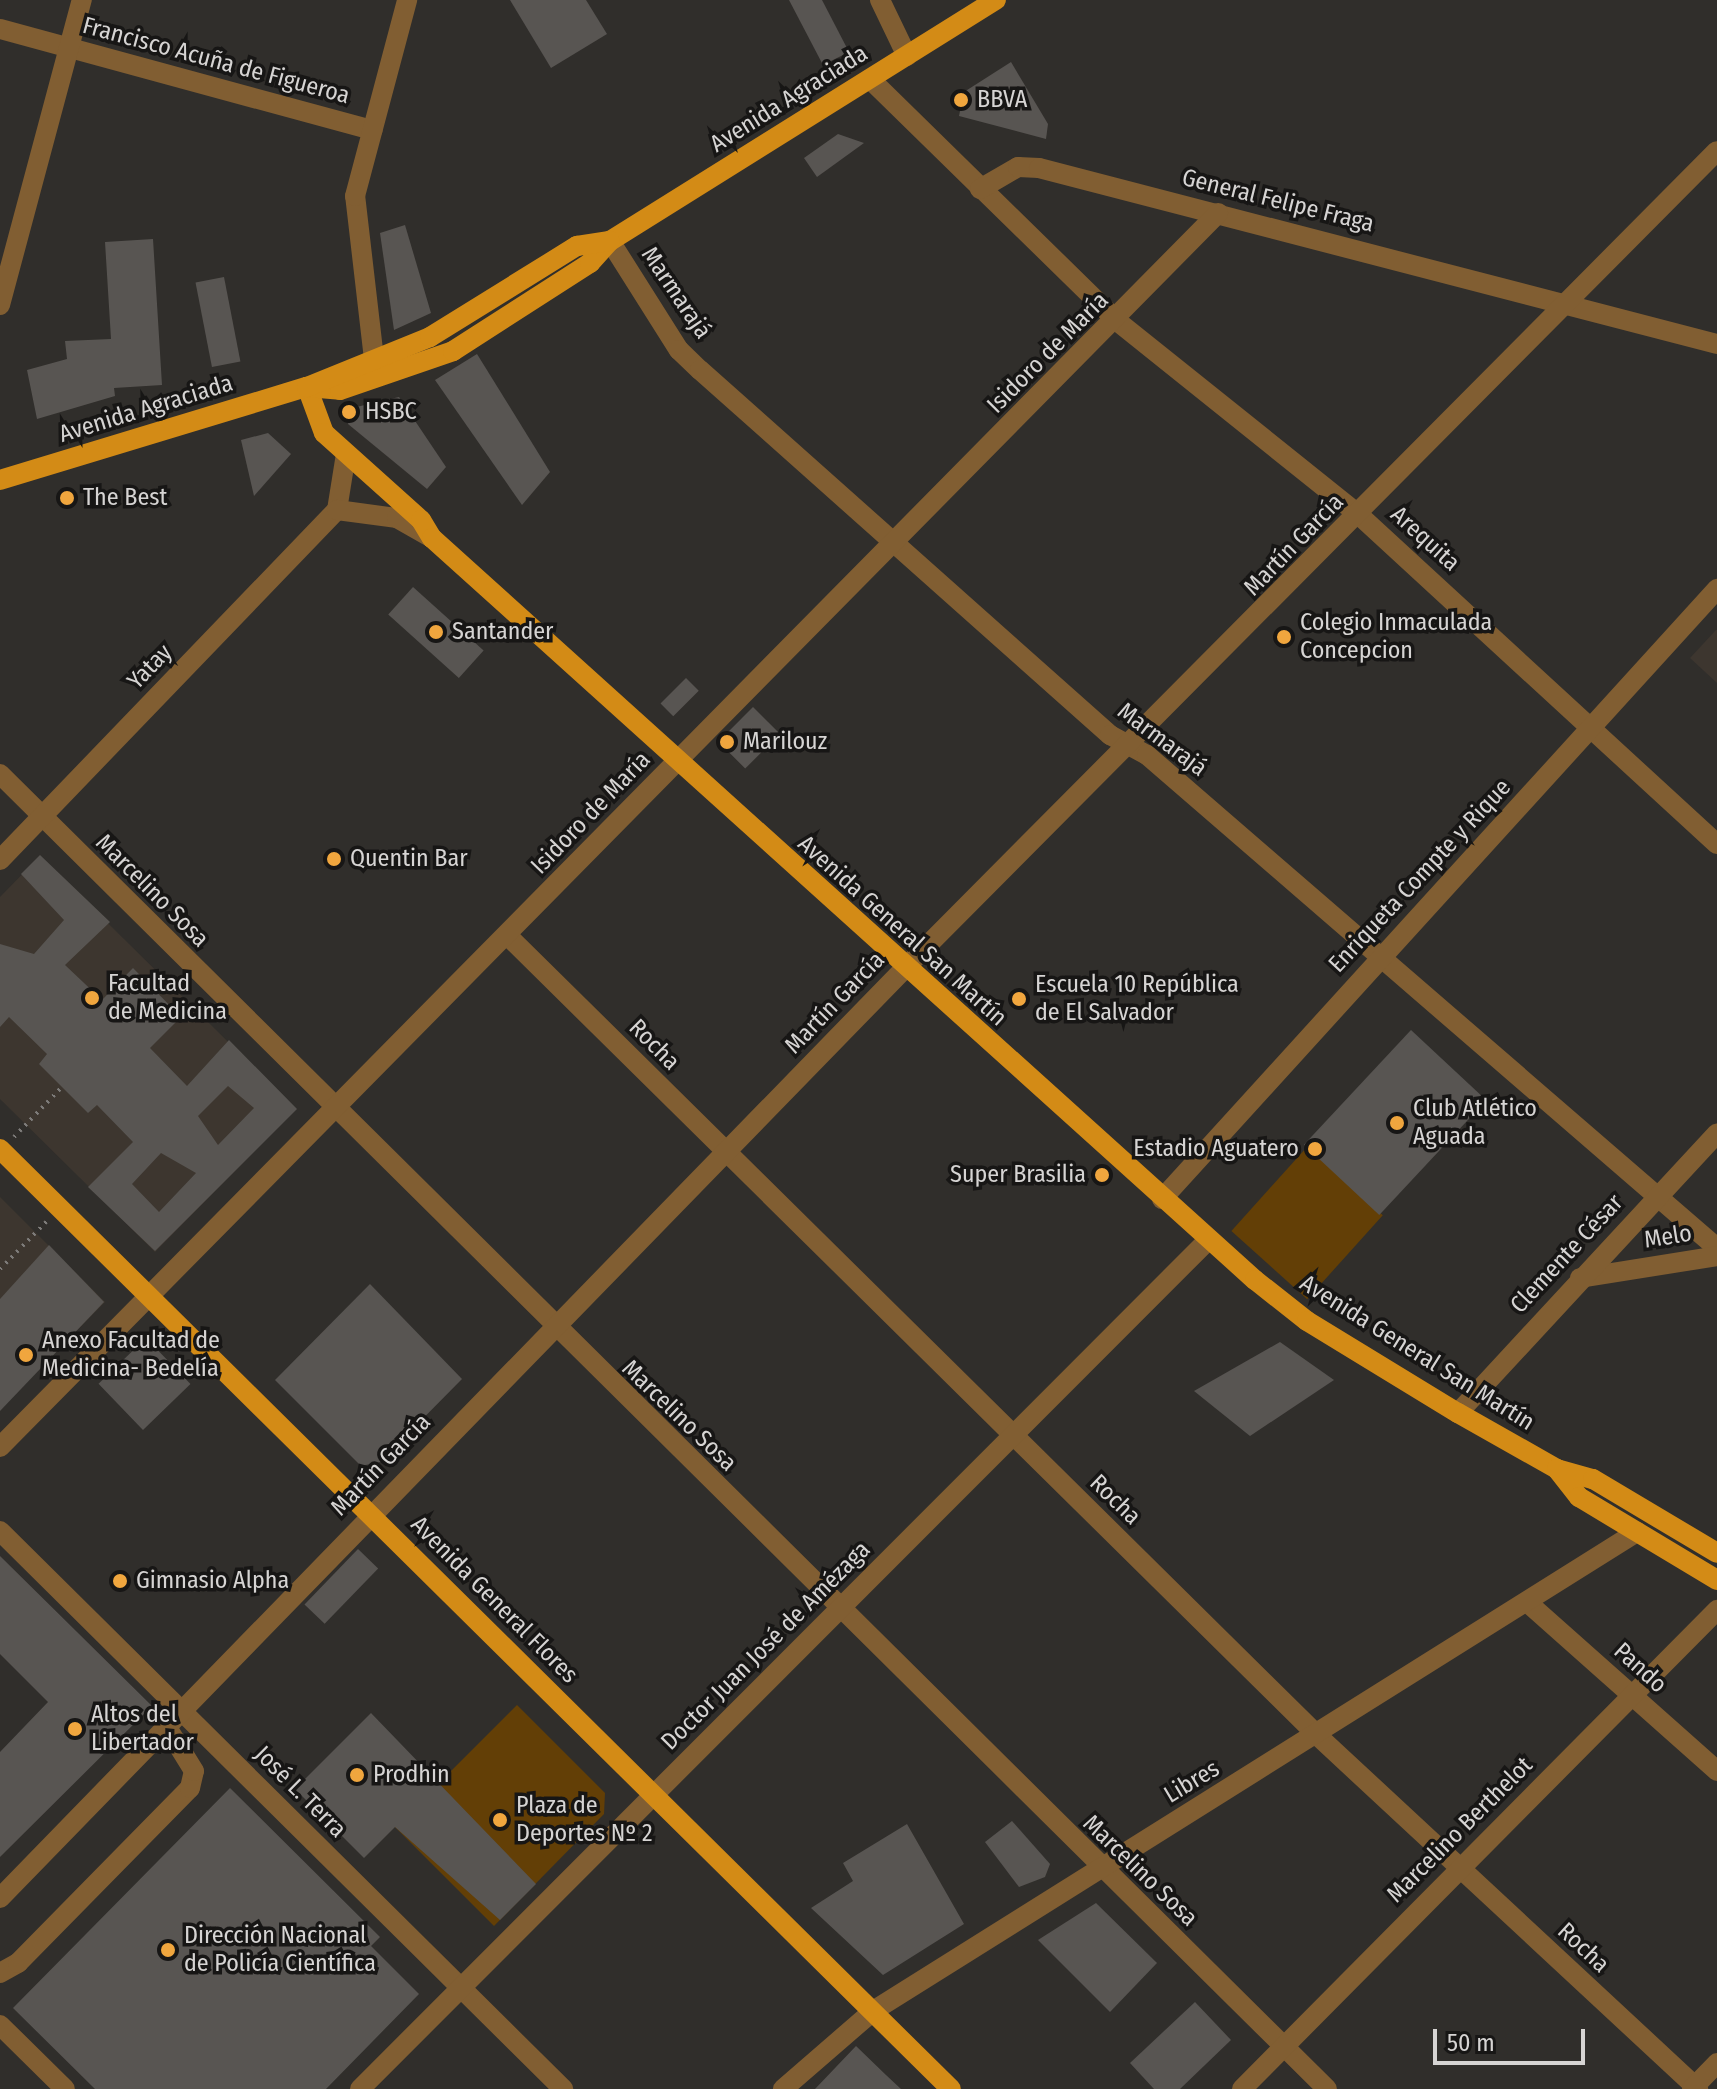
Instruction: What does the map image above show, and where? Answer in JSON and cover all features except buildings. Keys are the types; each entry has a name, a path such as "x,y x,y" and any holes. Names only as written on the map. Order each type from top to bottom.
{"main road":[{"name":"Avenida Agraciada","path":"307,387 340,390 425,365 590,263 610,241 996,0"},
{"name":"Avenida Agraciada","path":"0,480 307,387 439,332 577,246 610,241"},
{"name":"Avenida General San Martín","path":"307,387 316,422 346,454 421,520 432,538 904,969 1162,1199 1307,1321 1557,1469 1593,1479 1708,1540 1717,1553"},
{"name":"Avenida General Flores","path":"1,1149 951,2089"},
{"name":"Avenida General San Martín","path":"1557,1469 1579,1497 1717,1580"}],"street":[{"path":"0,305 82,0"},
{"path":"880,0 907,56"},
{"path":"374,359 355,196 408,1"},
{"name":"Francisco Acuña de Figueroa","path":"0,29 373,130"},
{"path":"870,79 980,189"},
{"name":"Martín García","path":"0,1898 168,1729 180,1709 369,1514 904,969 1132,747 1717,151"},
{"name":"General Felipe Fraga","path":"980,189 1018,167 1039,168 1566,302 1717,344"},
{"name":"Arequita","path":"980,189 1117,321 1359,515 1717,844"},
{"name":"Isidoro de María","path":"0,1447 1117,321 1218,213"},
{"name":"Marmarajá","path":"610,241 679,350 895,544 1381,957 1717,1248"},
{"path":"337,510 346,454"},
{"name":"Avenida General San Martín","path":"337,510 360,507 432,538"},
{"name":"Yatay","path":"0,860 337,510"},
{"name":"Enriqueta Compte y Rique","path":"1162,1199 1717,589"},
{"name":"Marcelino Sosa","path":"0,774 553,1328 1098,1868 1327,2089"},
{"name":"Rocha","path":"508,936 1318,1736 1695,2088"},
{"name":"Clemente César","path":"1458,1413 1717,1133"},
{"name":"Doctor Juan José de Amézaga","path":"360,2089 841,1611 1010,1434 1209,1239"},
{"name":"Melo","path":"1580,1278 1717,1256"},
{"name":"José L. Terra","path":"0,1531 563,2089"},
{"name":"Libres","path":"783,2089 873,2011 1098,1868 1318,1736 1637,1532"},
{"name":"Pando","path":"1528,1603 1717,1771"},
{"name":"Marcelino Berthelot","path":"1242,2089 1717,1610"},
{"path":"0,1973 18,1963 190,1788 194,1771 168,1729"},
{"path":"0,2025 65,2089"},
{"path":"1695,2088 1717,2063"}],"path":[{"path":"1,1149 62,1087"},
{"path":"0,1269 60,1208"}],"shaded area":[{"path":"1717,630 1717,683 1690,658"},
{"name":"Facultad de Medicina","path":"40,856 296,1109 155,1252 0,1099 0,897"},
{"name":"Club Atlético Aguada","path":"1307,1147 1383,1215 1307,1299 1231,1231"},
{"name":"Anexo Facultad de Medicina- Bedelía","path":"0,1197 105,1302 0,1408"},
{"name":"Plaza de Deportes Nº 2","path":"517,1705 605,1793 604,1814 494,1926 395,1827"}],"place":[{"name":"BBVA","path":"961,100"},
{"name":"HSBC","path":"349,412"},
{"name":"The Best","path":"67,498"},
{"name":"Santander","path":"436,632"},
{"name":"Colegio Inmaculada Concepcion","path":"1284,637"},
{"name":"Marilouz","path":"727,742"},
{"name":"Quentin Bar","path":"334,859"},
{"name":"Facultad de Medicina","path":"92,998"},
{"name":"Escuela 10 República de El Salvador","path":"1019,999"},
{"name":"Club Atlético Aguada","path":"1397,1123"},
{"name":"Estadio Aguatero","path":"1315,1149"},
{"name":"Super Brasilia","path":"1102,1175"},
{"name":"Anexo Facultad de Medicina- Bedelía","path":"26,1355"},
{"name":"Gimnasio Alpha","path":"120,1581"},
{"name":"Altos del Libertador","path":"75,1729"},
{"name":"Prodhin","path":"357,1775"},
{"name":"Plaza de Deportes Nº 2","path":"500,1820"},
{"name":"Dirección Nacional de Policía Científica","path":"168,1950"}]}
